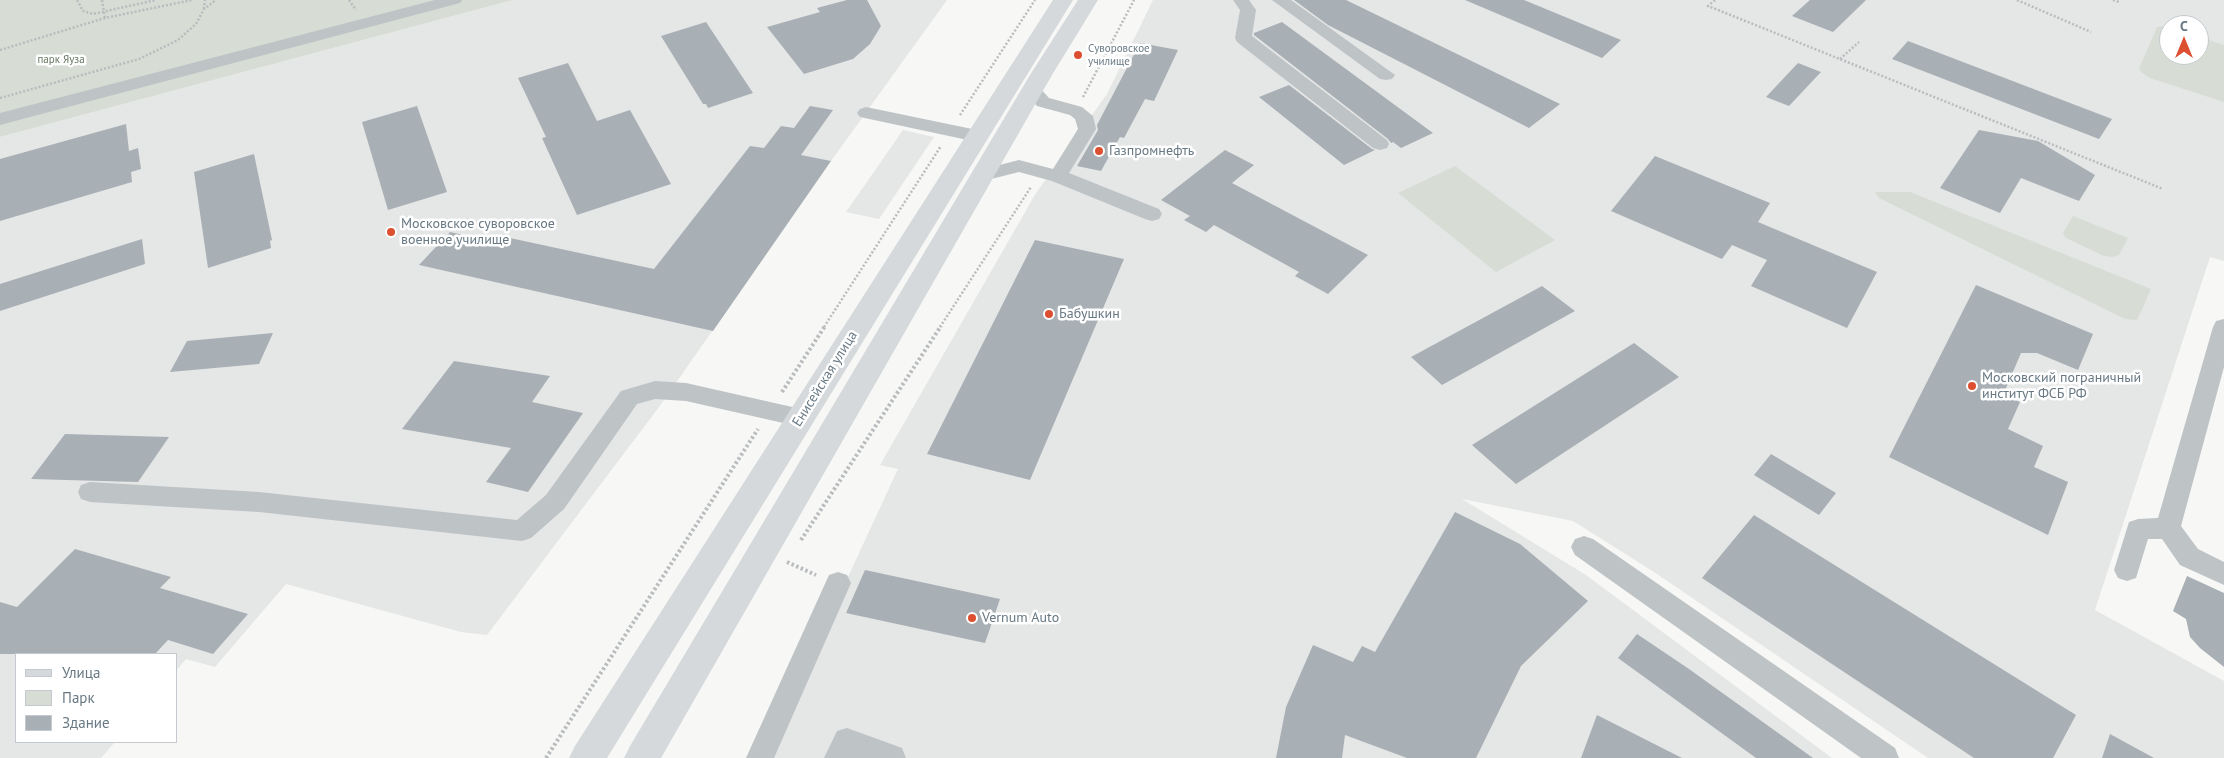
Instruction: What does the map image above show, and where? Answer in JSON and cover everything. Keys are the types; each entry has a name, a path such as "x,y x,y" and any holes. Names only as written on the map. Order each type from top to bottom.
{"main road":[{"name":"Енисейская улица","path":"587,758 1063,0"},
{"path":"642,758 1032,90 1088,0"}],"lane":[{"path":"0,119 454,0"},
{"path":"1241,0 1248,10 1243,38 1380,144"},
{"path":"1280,0 1386,75"},
{"path":"1032,90 1043,102 1076,111 1084,116 1087,129 1050,174"},
{"path":"866,113 977,136"},
{"path":"982,175 1019,166 1050,174 1152,214"},
{"path":"2168,528 2224,327"},
{"path":"90,492 259,502 522,531 555,502 629,397 655,390 686,392 801,418"},
{"path":"2127,570 2138,529 2168,528"},
{"path":"2168,528 2189,557 2224,574"},
{"path":"1584,547 1886,758"},
{"path":"760,758 838,583"},
{"path":"838,758 847,741 892,758"}],"path":[{"path":"77,0 83,11 93,14 156,0"},
{"path":"102,0 105,18"},
{"path":"0,50 105,18 192,0"},
{"path":"0,98 139,59 178,40 196,24 204,8 205,0"},
{"path":"204,8 216,0"},
{"path":"546,758 1034,0"},
{"path":"1076,111 1134,0"},
{"path":"1715,0 1708,6 2163,189"},
{"path":"2017,0 2090,32"},
{"path":"2113,0 2120,2"},
{"path":"1840,59 1859,42"},
{"path":"797,546 1050,174"},
{"path":"792,555 786,563 838,583"}],"shaded area":[{"path":"513,0 947,0 831,161 659,407 487,635 461,632 286,584 215,667 186,659 178,669 178,653 15,653 15,743 114,743 101,758 0,758 0,137"},
{"path":"1153,0 2224,0 2224,261 2210,257 2095,610 2224,681 2224,758 1928,758 1654,572 1573,521 1462,499 1586,575 1832,758 764,758 898,469 880,465 1036,193 1107,94"},
{"path":"903,130 934,137 879,219 846,212"}],"green space":[{"name":"парк Яуза","path":"0,0 513,0 0,137"},
{"path":"2157,27 2159,27 2159,65 2209,65 2209,40 2224,45 2224,102 2150,78 2142,73 2139,69"},
{"path":"1455,166 1555,240 1496,272 1398,193"},
{"path":"1875,192 1910,192 2151,289 2137,320 2125,319 1879,198"},
{"path":"2073,216 2128,238 2119,255 2113,257 2104,256 2066,238 2063,233"}],"building":[{"path":"847,0 867,0 881,26 870,44 853,59 804,74 767,27 820,12 817,8"},
{"path":"1294,0 1346,0 1560,104 1529,128 1328,25"},
{"path":"1465,0 1524,0 1621,40 1602,58"},
{"path":"1810,0 1866,0 1833,32 1792,16"},
{"path":"706,22 753,93 708,108 706,104 703,104 661,36"},
{"path":"1282,22 1433,133 1401,148 1393,142 1391,143 1254,35 1254,33"},
{"path":"1908,41 2112,119 2099,139 1892,59"},
{"path":"1140,43 1178,50 1154,101 1145,99 1124,138 1120,137 1101,171 1077,166 1098,130 1097,125"},
{"path":"568,63 597,121 630,110 671,184 577,215 542,138 546,137 518,78"},
{"path":"1798,63 1821,72 1789,106 1766,97"},
{"path":"1289,85 1375,150 1344,165 1259,97"},
{"path":"417,106 447,192 388,210 362,122"},
{"path":"810,106 833,110 801,155 831,161 713,331 419,265 450,232 490,241 496,235 654,269 750,146 764,148 781,126 794,128"},
{"path":"126,124 129,151 138,148 141,169 131,172 132,182 0,221 0,159"},
{"path":"1979,130 2038,141 2095,175 2079,201 2021,178 2000,213 1940,188"},
{"path":"1225,150 1254,165 1232,183 1368,255 1328,294 1295,276 1299,272 1214,225 1206,232 1184,220 1190,216 1161,200"},
{"path":"254,154 272,240 270,241 271,248 208,268 194,172"},
{"path":"1655,156 1770,203 1758,222 1877,272 1847,328 1751,286 1767,260 1732,245 1722,259 1611,211"},
{"path":"142,239 145,264 0,311 0,284"},
{"name":"Бабушкин","path":"1035,240 1124,259 1030,480 927,454"},
{"path":"1976,285 2093,334 2078,370 2037,353 2021,353 2003,395 2020,402 2008,429 2043,446 2034,467 2068,482 2048,535 1889,457"},
{"path":"1542,286 1575,311 1442,385 1411,357"},
{"path":"273,333 259,364 170,372 187,341"},
{"path":"1634,343 1679,377 1516,484 1472,445"},
{"path":"454,361 550,376 532,402 583,413 528,492 486,482 511,448 402,429"},
{"path":"65,434 169,437 138,482 31,479"},
{"path":"1771,454 1836,493 1819,515 1754,475"},
{"path":"1455,512 1520,544 1588,601 1521,666 1476,758 1407,758 1345,735 1342,758 1276,758 1286,707 1313,645 1353,662 1362,646 1375,652"},
{"path":"1754,515 2076,715 2053,758 1974,758 1702,578"},
{"path":"75,549 171,577 160,588 248,614 213,654 168,640 156,653 0,654 0,602 17,607"},
{"path":"865,570 1000,599 985,643 846,613"},
{"path":"2187,576 2224,593 2224,667 2200,648 2190,637 2186,619 2173,611"},
{"path":"1637,634 1813,758 1756,758 1618,658"},
{"path":"1597,715 1682,758 1581,758"},
{"path":"2110,734 2154,758 2102,758"}],"place":[{"name":"Суворовское училище","path":"1078,55"},
{"name":"Газпромнефть","path":"1099,151"},
{"name":"Московское суворовское военное училище","path":"391,232"},
{"name":"Бабушкин","path":"1049,314"},
{"name":"Московский пограничный институт ФСБ РФ","path":"1972,386"},
{"name":"Vernum Auto","path":"972,618"}]}
